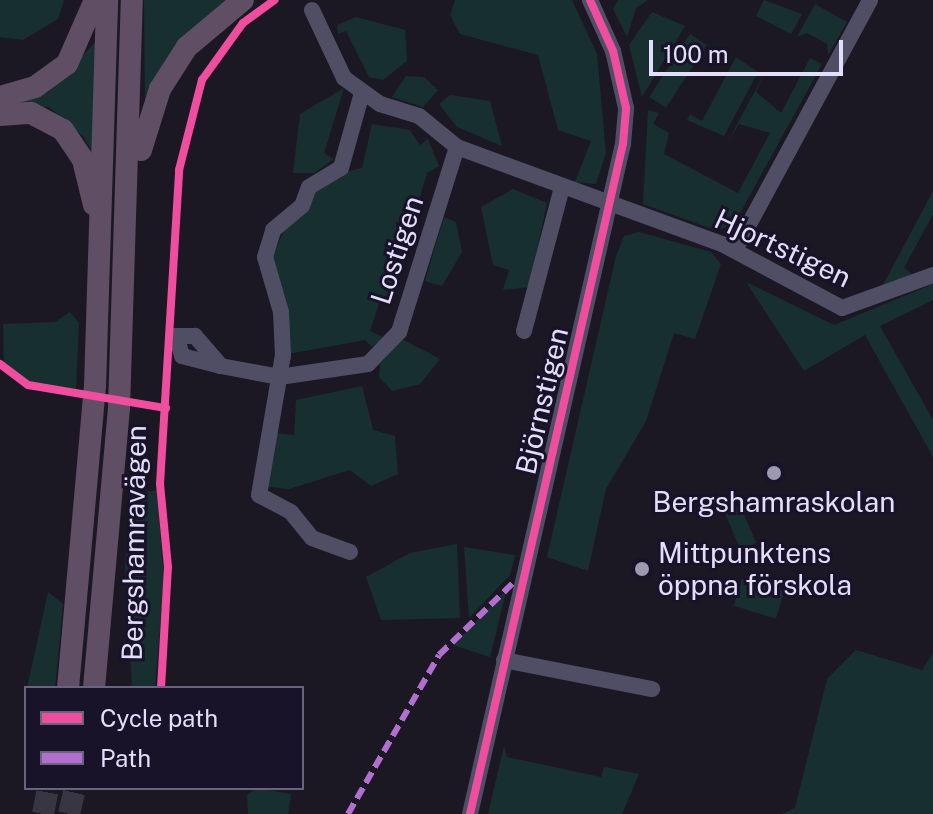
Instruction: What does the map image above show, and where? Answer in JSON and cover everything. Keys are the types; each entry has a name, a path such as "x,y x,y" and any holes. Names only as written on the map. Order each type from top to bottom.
{"highway":[{"path":"0,97 35,87 67,64 95,0"},
{"name":"Bergshamravägen","path":"68,686 102,250 107,0"},
{"name":"Bergshamravägen","path":"94,686 111,538 129,202 132,0"},
{"path":"129,202 160,89 187,47 243,0"},
{"path":"0,115 48,119 75,143 91,185 102,250"}],"street":[{"name":"Björnstigen","path":"470,814 608,207 626,108 613,51 590,0"},
{"path":"735,250 870,0"},
{"path":"312,10 344,78 362,93 341,168 309,187 302,206 273,230 265,257 281,312 279,377 259,495 291,512 312,538 350,552"},
{"name":"Hjortstigen","path":"362,93 419,116 457,147 608,207 735,250 842,308 860,308 933,275"},
{"name":"Lostigen","path":"221,366 279,377 368,364 399,332 457,147"},
{"path":"524,331 562,187"},
{"path":"504,660 652,689"}],"green space":[{"path":"0,0 64,0 58,19 23,40 0,37"},
{"path":"144,0 232,0 145,105"},
{"path":"455,0 572,0 597,54 606,153 596,184 575,182 591,141 558,130 538,55 460,34 450,15"},
{"path":"618,0 648,0 636,8 627,37 613,9"},
{"path":"764,0 802,14 791,34 756,16"},
{"path":"815,4 847,22 828,55 827,44 807,33 797,37"},
{"path":"652,12 685,26 642,97 629,45"},
{"path":"356,17 405,30 407,61 383,80 369,77 346,31 338,34 337,25"},
{"path":"690,34 707,45 666,108 649,97"},
{"path":"97,40 94,156 84,137 49,107 0,106 48,92"},
{"path":"736,57 758,72 724,136 687,120 690,114 702,121"},
{"path":"810,58 822,64 733,226 715,230 643,204 648,110 659,113 653,124 669,133 664,154 738,193 770,133 739,124 727,144 743,113 766,71 756,92 781,113"},
{"path":"406,76 424,77 438,90 423,107 392,97"},
{"path":"344,88 324,153 334,159 314,173 293,173 300,114"},
{"path":"450,95 490,101 502,146 457,127 439,104"},
{"path":"372,124 410,130 420,145 428,139 439,166 427,173 390,298 381,297 370,331 385,338 372,347 365,340 288,354 269,265 284,230 325,177 362,168"},
{"path":"513,189 547,203 529,287 503,290 509,270 493,265 481,207"},
{"path":"933,191 933,214 904,268 913,275 882,287"},
{"path":"444,217 456,222 462,252 442,286 425,281"},
{"path":"639,232 711,252 721,264 695,339 674,333 646,421 606,489 588,571 547,557 616,256 624,236"},
{"path":"746,282 834,325 933,284 933,300 880,326 933,420 933,457 865,335 804,371"},
{"path":"70,312 79,323 76,389 27,382 4,365 3,324 55,322"},
{"path":"402,339 440,359 420,384 392,391 379,377 380,364"},
{"path":"362,386 373,430 395,436 398,474 371,486 350,470 289,489 262,486 275,433 294,435 296,400"},
{"path":"157,490 164,580 155,686 132,686 125,565 133,494"},
{"path":"740,505 756,543 740,549 724,512"},
{"path":"457,544 460,618 381,620 366,577 410,553"},
{"path":"464,547 515,555 510,575 469,618"},
{"path":"742,579 784,592 776,619 734,606"},
{"path":"48,592 63,604 55,686 27,686"},
{"path":"506,592 490,657 453,645 502,594"},
{"path":"856,650 922,670 933,653 933,814 782,814 795,808 827,679"},
{"path":"504,746 507,757 601,777 604,767 639,774 622,814 488,814"},
{"path":"253,790 291,794 288,814 248,814 247,795"}],"tunnel":[{"path":"43,814 48,790"},
{"path":"69,814 75,790"}],"marked path":[{"path":"348,814 439,655 515,581"}],"cycle path":[{"path":"161,686 168,567 160,484 179,170 202,80 243,23 275,0"},
{"path":"470,814 623,144 626,108 613,51 590,0"},
{"path":"0,364 28,385 166,408"}],"place":[{"name":"Bergshamraskolan","path":"774,473"},
{"name":"Mittpunktens öppna förskola","path":"642,569"}]}
